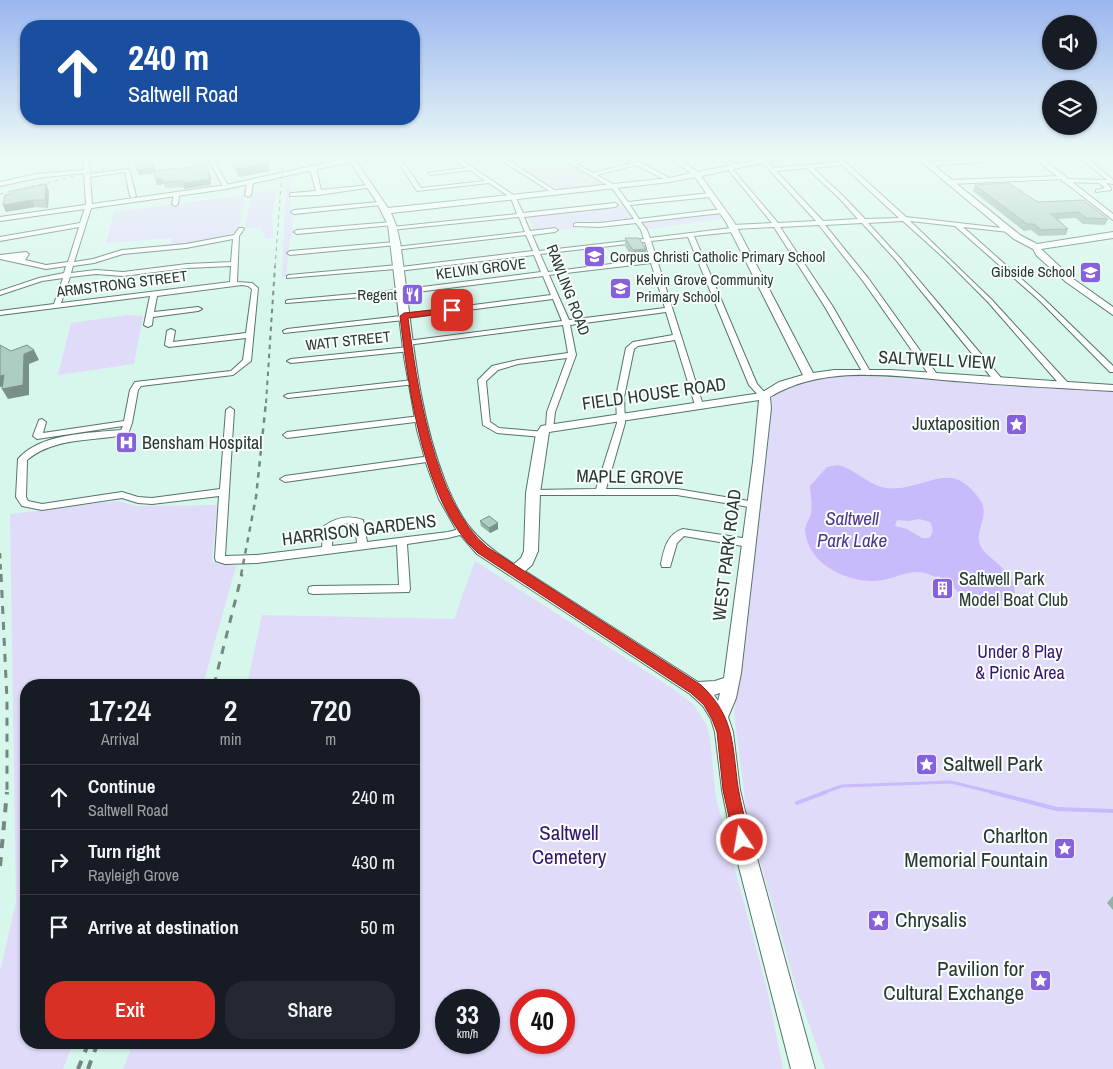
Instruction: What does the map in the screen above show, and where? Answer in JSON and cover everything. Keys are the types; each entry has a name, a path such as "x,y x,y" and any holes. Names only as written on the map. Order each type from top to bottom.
{"street":[{"path":"0,219 69,209"},
{"path":"57,306 88,209"},
{"path":"294,212 341,209"},
{"path":"382,209 392,227 413,382 420,419 447,502 464,531 482,550 696,689 709,701 719,717 724,732 731,790 742,840 803,1069"},
{"name":"RAWLING ROAD","path":"515,571 530,556 533,493 546,430 572,355 566,323 517,209"},
{"path":"297,232 392,227 578,209"},
{"path":"630,209 646,239 699,405"},
{"path":"764,209 829,308 867,374"},
{"path":"807,209 885,305 935,377"},
{"path":"852,209 898,259 999,381"},
{"path":"895,209 990,301 1065,385"},
{"path":"983,209 1009,230 1036,247 1040,254 1069,280 1113,312"},
{"path":"1101,209 1113,218"},
{"path":"576,226 722,211 733,228 810,377"},
{"path":"289,277 398,268 690,235 733,228 776,225 907,219 1009,230"},
{"path":"0,239 84,224"},
{"path":"956,224 1042,300 1113,370"},
{"path":"233,284 236,236 241,229"},
{"path":"290,253 395,247 555,230"},
{"path":"690,235 753,385 764,396"},
{"path":"1036,247 1113,235"},
{"path":"1,257 43,267 99,260 122,252 186,246 236,236"},
{"name":"KELVIN GROVE","path":"288,302 401,291 615,264 653,261"},
{"path":"0,293 41,278 96,272 123,274 186,266 235,264"},
{"name":"ARMSTRONG STREET","path":"0,313 247,283 254,288 251,336"},
{"path":"148,325 154,294"},
{"path":"287,331 555,297"},
{"path":"150,315 198,309"},
{"name":"WATT STREET","path":"291,361 668,310"},
{"path":"171,332 169,345 251,336 247,361 233,373 138,384 134,390 125,432 56,442 30,451 23,459 21,497 25,504 42,507 122,495 138,500 152,501 224,492 230,410"},
{"path":"600,493 621,423 622,396 630,348 636,344 677,338"},
{"path":"546,430 496,430 486,423 482,380 495,368 518,362 572,355"},
{"name":"SALTWELL VIEW","path":"764,396 781,385 810,377 843,373 1113,388"},
{"path":"288,396 413,382"},
{"name":"FIELD HOUSE ROAD","path":"546,430 621,416 764,396"},
{"name":"WEST PARK ROAD","path":"719,717 725,710 730,683 750,543 765,408 764,396"},
{"path":"287,435 420,419"},
{"path":"42,422 37,436 128,423"},
{"path":"285,479 432,459"},
{"name":"HARRISON GARDENS","path":"224,492 220,558 225,560 257,559 448,535 464,531"},
{"name":"MAPLE GROVE","path":"533,493 677,492 755,505"},
{"path":"327,549 328,528 336,522 353,519 360,522 362,546"},
{"path":"666,564 671,540 683,532 750,543"},
{"path":"313,590 405,590 402,541"},
{"path":"696,689 715,688 730,683"}],"green space":[{"path":"138,209 243,209 239,229 223,237 170,246 173,238 106,243 114,212"},
{"path":"248,209 273,209 273,238 266,239 260,227 245,228"},
{"path":"285,209 290,209 294,231 290,238 286,276 282,276"},
{"path":"599,209 626,209 633,220 612,222 606,219 603,220 603,223 597,224 593,220 574,222 576,229 551,230 548,227 540,228 541,231 534,232 528,217"},
{"path":"720,214 723,219 648,229 644,223"},
{"path":"128,315 143,316 134,364 58,375 71,323"},
{"name":"Saltwell Park","path":"835,376 1113,390 1113,1069 825,1069 797,991 747,816 734,713 767,454 772,399 776,392 809,380"},
{"path":"117,501 137,506 217,505 212,562 236,566 205,679 20,679 20,1049 71,1049 63,1069 0,1069 0,971 16,902 10,514"},
{"name":"Saltwell Cemetery","path":"475,561 672,688 693,704 706,724 710,738 716,798 767,989 783,1069 123,1069 131,1049 420,1049 420,679 248,679 262,615 454,619"}],"water":[{"name":"Saltwell Park Lake","path":"838,465 845,467 874,484 886,488 913,486 936,479 947,478 958,480 969,487 983,506 984,513 979,538 980,544 983,550 1013,581 1014,595 993,604 959,593 953,587 954,585 938,576 935,577 926,573 904,574 890,579 873,581 851,578 829,568 813,552 805,531 812,510 810,486 827,467","holes":["919,519 930,522 932,534 929,538 922,538 907,529 895,526 897,520 909,521"]}],"building":[{"path":"1007,209 1095,209 1108,219 1086,218 1079,212 1051,214 1068,229 1041,230 1034,224 1027,224"},
{"path":"625,238 639,238 646,249 633,250"},
{"path":"0,345 11,351 27,345 34,350 24,354 23,385 2,389 4,375 0,376"},
{"path":"489,516 498,523 489,528 480,521"}],"waterway":[{"path":"822,793 842,786 951,782 996,793"},
{"path":"797,803 826,792"},
{"path":"991,792 1057,809 1113,811"}],"railway":[{"path":"275,267 279,209"},
{"path":"266,403 275,266"},
{"path":"241,575 256,497 266,402"},
{"path":"0,553 1,575"},
{"path":"1,574 7,700 7,792"},
{"path":"216,679 242,574"},
{"path":"0,866 7,792"},
{"path":"78,1069 86,1049"},
{"path":"88,1069 95,1049"}],"place":[{"name":"Corpus Christi Catholic Primary School","path":"594,257"},
{"name":"Gibside School","path":"1091,272"},
{"name":"Kelvin Grove Community Primary School","path":"620,289"},
{"name":"Regent","path":"413,295"},
{"name":"Juxtaposition","path":"1016,424"},
{"name":"Bensham Hospital","path":"126,443"},
{"name":"Saltwell Park Model Boat Club","path":"943,589"},
{"name":"Saltwell Park","path":"927,764"},
{"name":"Charlton Memorial Fountain","path":"1064,848"},
{"name":"Chrysalis","path":"879,920"},
{"name":"Pavilion for Cultural Exchange","path":"1040,981"}],"route":[{"path":"452,310 404,316 413,382 424,433 447,502 464,531 482,550 696,689 709,701 719,717 724,732 731,790 742,840"}],"park label":[{"name":"Under 8 Play & Picnic Area","path":"1020,662"}]}
